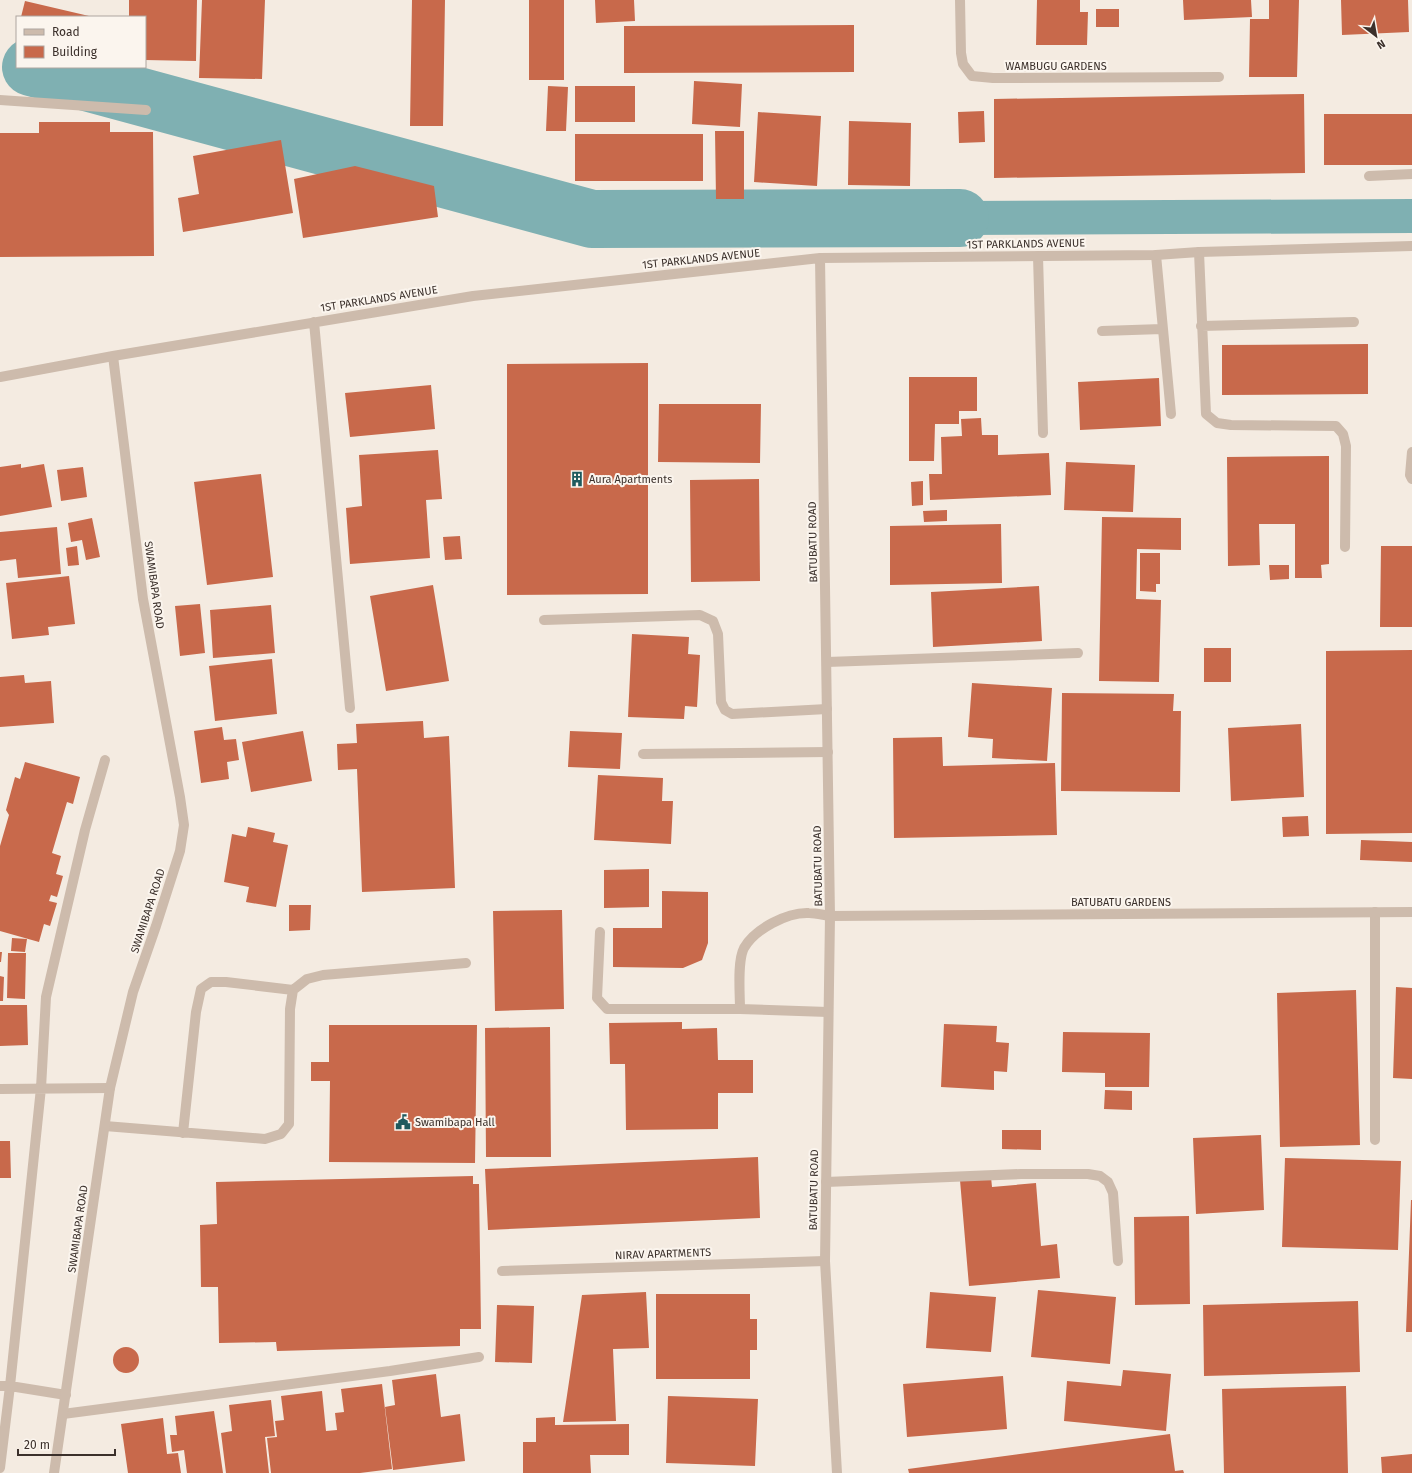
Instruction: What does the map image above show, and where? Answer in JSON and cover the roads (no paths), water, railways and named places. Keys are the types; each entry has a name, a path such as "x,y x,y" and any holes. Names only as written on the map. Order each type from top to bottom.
{"street":[{"name":"WAMBUGU GARDENS","path":"960,0 961,53 964,64 972,76 993,78 1219,78"},
{"path":"0,100 146,110"},
{"path":"1369,176 1412,174"},
{"name":"1ST PARKLANDS AVENUE","path":"0,377 113,356 473,296 820,258 1156,255 1199,252 1412,246"},
{"path":"1199,252 1206,414 1217,423 1231,425 1336,426 1343,434 1346,446 1344,547"},
{"path":"1156,255 1171,414"},
{"path":"1038,256 1043,433"},
{"name":"BATUBATU ROAD","path":"820,258 830,916 825,1261 837,1473"},
{"path":"314,322 350,708"},
{"path":"1201,326 1354,322"},
{"path":"1102,331 1162,329"},
{"name":"SWAMIBAPA ROAD","path":"54,1473 110,1088 133,992 178,858 184,825 142,599 113,356"},
{"path":"1412,452 1410,475 1412,478"},
{"path":"544,620 700,615 712,621 718,634 721,702 724,710 732,714 827,709"},
{"path":"827,662 1078,653"},
{"path":"644,754 828,752"},
{"path":"0,1468 5,1386 41,1088 46,996 85,830 105,760"},
{"name":"BATUBATU GARDENS","path":"740,1009 739,972 744,949 762,929 784,917 808,912 830,916 1412,912"},
{"path":"1375,912 1375,1140"},
{"path":"600,932 597,998 607,1009 740,1009 828,1012"},
{"path":"105,1126 265,1139 281,1134 290,1124 290,1009 294,990 307,979 323,975 466,963"},
{"path":"183,1133 196,1012 201,989 211,982 226,982 294,990"},
{"path":"0,1089 110,1088"},
{"path":"826,1182 1021,1174 1088,1174 1100,1176 1108,1182 1113,1193 1118,1261"},
{"name":"NIRAV APARTMENTS","path":"502,1271 825,1261"},
{"path":"63,1414 390,1371 479,1357"},
{"path":"5,1386 66,1395"}],"waterway":[{"path":"35,68 592,219 960,218"},
{"path":"960,218 1412,216"}],"place":[{"name":"Aura Apartments","path":"577,479"},
{"name":"Swamibapa Hall","path":"403,1122"}]}
